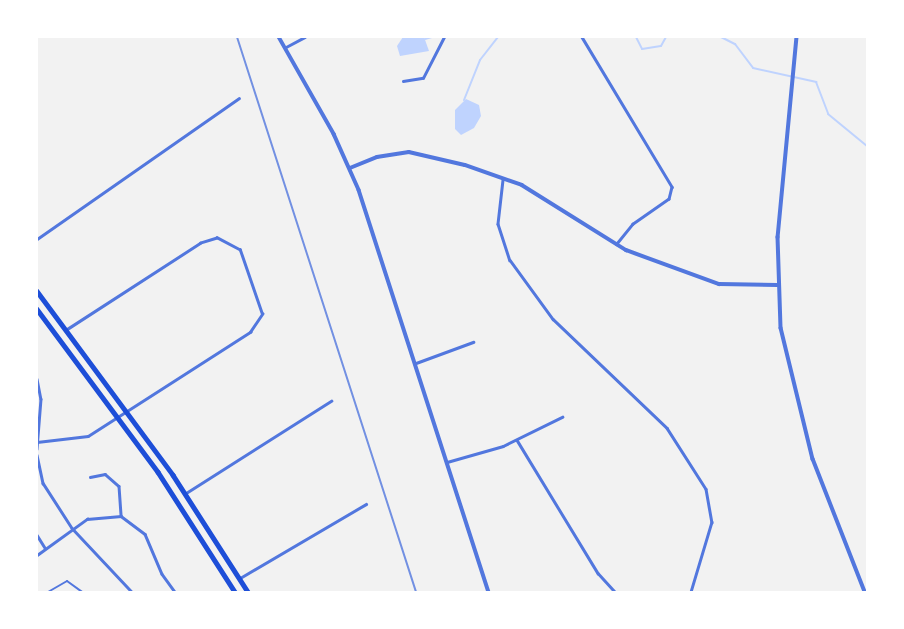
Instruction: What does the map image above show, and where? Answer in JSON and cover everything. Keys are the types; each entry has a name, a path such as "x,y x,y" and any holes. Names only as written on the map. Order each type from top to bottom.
{"main road":[{"path":"37,291 128,410 186,493 248,592"},
{"path":"37,309 119,417 235,592"}],"street":[{"path":"279,37 350,169 416,363 489,592"},
{"path":"285,48 305,37"},
{"path":"403,81 423,78 444,37"},
{"path":"582,37 672,187 669,199 633,224 616,245"},
{"path":"797,37 777,285 796,401 865,592"},
{"path":"37,239 239,98"},
{"path":"350,169 377,157 409,152 504,177 616,245 719,284 777,285"},
{"path":"504,177 499,229 510,260 553,319 667,428 706,489 712,523 691,592"},
{"path":"37,442 88,436 259,324 261,310 237,247 221,238 206,240 68,329"},
{"path":"416,363 473,342"},
{"path":"37,379 41,399 37,449"},
{"path":"186,493 331,401"},
{"path":"447,462 517,440 562,417"},
{"path":"517,440 598,573 615,592"},
{"path":"37,455 43,483 72,528 132,592"},
{"path":"90,477 105,474 119,486 121,516"},
{"path":"240,578 366,504"},
{"path":"37,555 72,528 95,516 121,516 145,534 162,573 175,592"},
{"path":"37,536 45,548"}],"lane":[{"path":"48,592 67,581 82,592"}],"water":[{"path":"403,37 424,37 429,51 400,56 397,46"},
{"path":"466,99 479,105 481,116 474,128 461,135 455,129 455,110"}],"waterway":[{"path":"425,39 432,37"},
{"path":"464,100 480,60 498,37"},
{"path":"636,37 642,49 661,46 666,37"},
{"path":"721,37 735,44 753,68 816,82 828,114 867,146"}],"railway":[{"path":"237,37 416,592"}]}
